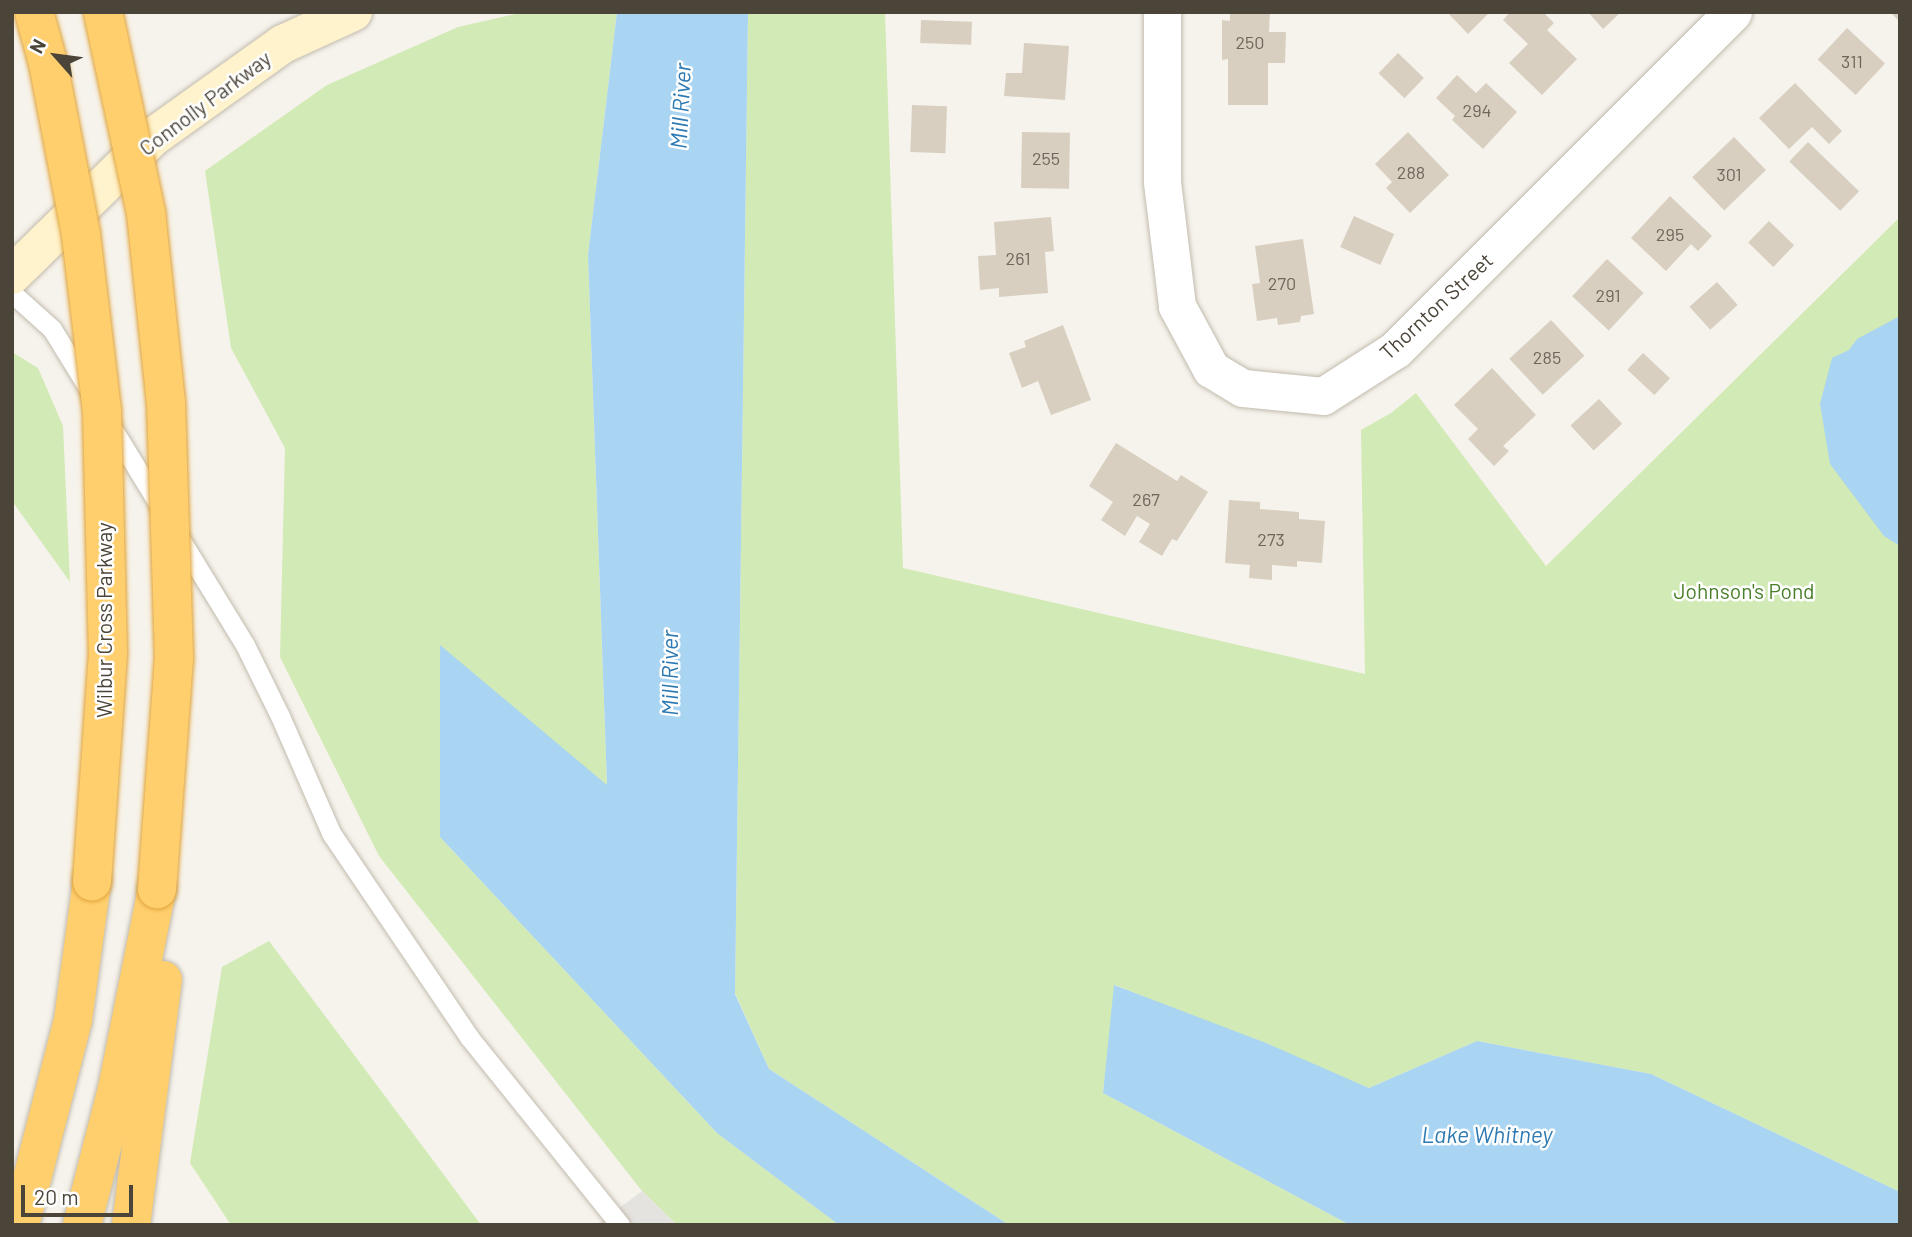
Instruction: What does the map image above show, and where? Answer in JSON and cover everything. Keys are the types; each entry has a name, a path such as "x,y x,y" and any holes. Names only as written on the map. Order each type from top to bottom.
{"highway":[{"name":"Wilbur Cross Parkway","path":"20,1225 73,1020 92,881 108,653 102,411 81,234 48,63 34,12"},
{"path":"82,1225 117,1089 157,888 174,659 166,402 145,213 103,12"},
{"path":"131,1225 166,958 157,888"}],"main road":[{"name":"Connolly Parkway","path":"12,275 153,137 283,44 354,12"}],"street":[{"name":"Thornton Street","path":"1162,12 1162,181 1177,306 1211,369 1243,388 1323,396 1395,350 1733,12"}],"lane":[{"path":"12,293 52,329 245,645 280,716 331,833 469,1037 620,1225"}],"green space":[{"path":"525,12 617,12 588,255 607,786 440,837 717,1133 839,1225 677,1225 642,1191 379,856 280,657 285,448 231,348 205,171 327,85 458,27"},
{"name":"Johnson's Pond","path":"748,12 885,12 903,568 1365,674 1361,430 1391,413 1416,393 1546,566 1900,217 1900,1192 1651,1074 1477,1041 1369,1088 1115,985 1103,1093 1350,1225 1009,1225 769,1069 735,993"},
{"path":"12,352 38,368 63,426 70,582 12,501"},
{"path":"269,941 481,1225 231,1225 190,1163 222,967"}],"shaded area":[{"path":"642,1191 677,1225 600,1225 599,1223"}],"water":[{"name":"Mill River","path":"617,12 748,12 735,994 769,1069 1009,1225 839,1225 717,1133 440,837 440,645 607,785 588,255"},
{"path":"1900,316 1900,546 1884,536 1830,464 1820,404 1832,358 1849,350 1857,339"},
{"name":"Lake Whitney","path":"1114,985 1266,1043 1369,1088 1477,1041 1651,1074 1900,1192 1900,1225 1350,1225 1103,1093"}],"building":[{"path":"1230,12 1270,12 1269,32 1286,32 1285,63 1268,63 1268,105 1228,105 1228,59 1222,60 1222,20 1230,21"},
{"path":"1447,12 1490,12 1468,34"},
{"path":"1510,12 1543,12 1554,23 1547,30 1577,59 1542,95 1509,63 1528,44 1503,20"},
{"path":"1588,12 1621,12 1603,29"},
{"path":"1890,12 1900,12 1900,22"},
{"path":"921,20 972,22 971,45 920,43"},
{"path":"1847,28 1885,63 1856,95 1818,59"},
{"path":"1024,43 1069,46 1065,100 1004,96 1006,73 1022,73"},
{"path":"1398,53 1424,78 1404,98 1379,73"},
{"path":"1457,75 1476,93 1486,83 1517,112 1483,149 1452,120 1455,116 1436,98"},
{"path":"1795,83 1842,131 1829,144 1812,127 1789,149 1759,118"},
{"path":"912,105 947,106 945,153 910,152"},
{"path":"1022,132 1070,133 1069,189 1021,188"},
{"path":"1408,132 1449,175 1410,213 1386,188 1392,182 1375,164"},
{"path":"1734,137 1766,170 1724,210 1692,177"},
{"path":"1808,142 1859,191 1840,211 1789,161"},
{"path":"1670,196 1712,236 1698,251 1691,244 1666,271 1631,238"},
{"path":"1354,216 1394,234 1380,265 1340,247"},
{"path":"1051,217 1054,251 1045,252 1048,293 999,297 999,288 980,290 978,256 996,255 994,222"},
{"path":"1769,221 1794,245 1773,267 1748,243"},
{"path":"1303,239 1314,314 1301,316 1300,322 1278,325 1277,318 1257,321 1252,284 1260,283 1255,246"},
{"path":"1607,259 1644,293 1609,330 1572,296"},
{"path":"1717,282 1738,305 1710,330 1690,307"},
{"path":"1551,320 1584,356 1543,395 1509,359"},
{"path":"1063,325 1091,400 1051,415 1038,381 1022,388 1009,353 1026,347 1024,341"},
{"path":"1643,353 1670,378 1654,395 1627,370"},
{"path":"1492,368 1536,415 1503,446 1509,451 1494,466 1468,439 1478,429 1454,405"},
{"path":"1599,399 1622,424 1594,450 1570,426"},
{"path":"1116,443 1177,481 1181,475 1208,492 1177,541 1172,539 1162,556 1139,542 1150,524 1137,516 1125,536 1101,520 1113,502 1089,486"},
{"path":"1229,500 1260,502 1260,509 1299,512 1299,519 1325,521 1322,563 1297,561 1297,567 1272,565 1272,580 1249,578 1250,565 1225,563"}]}
